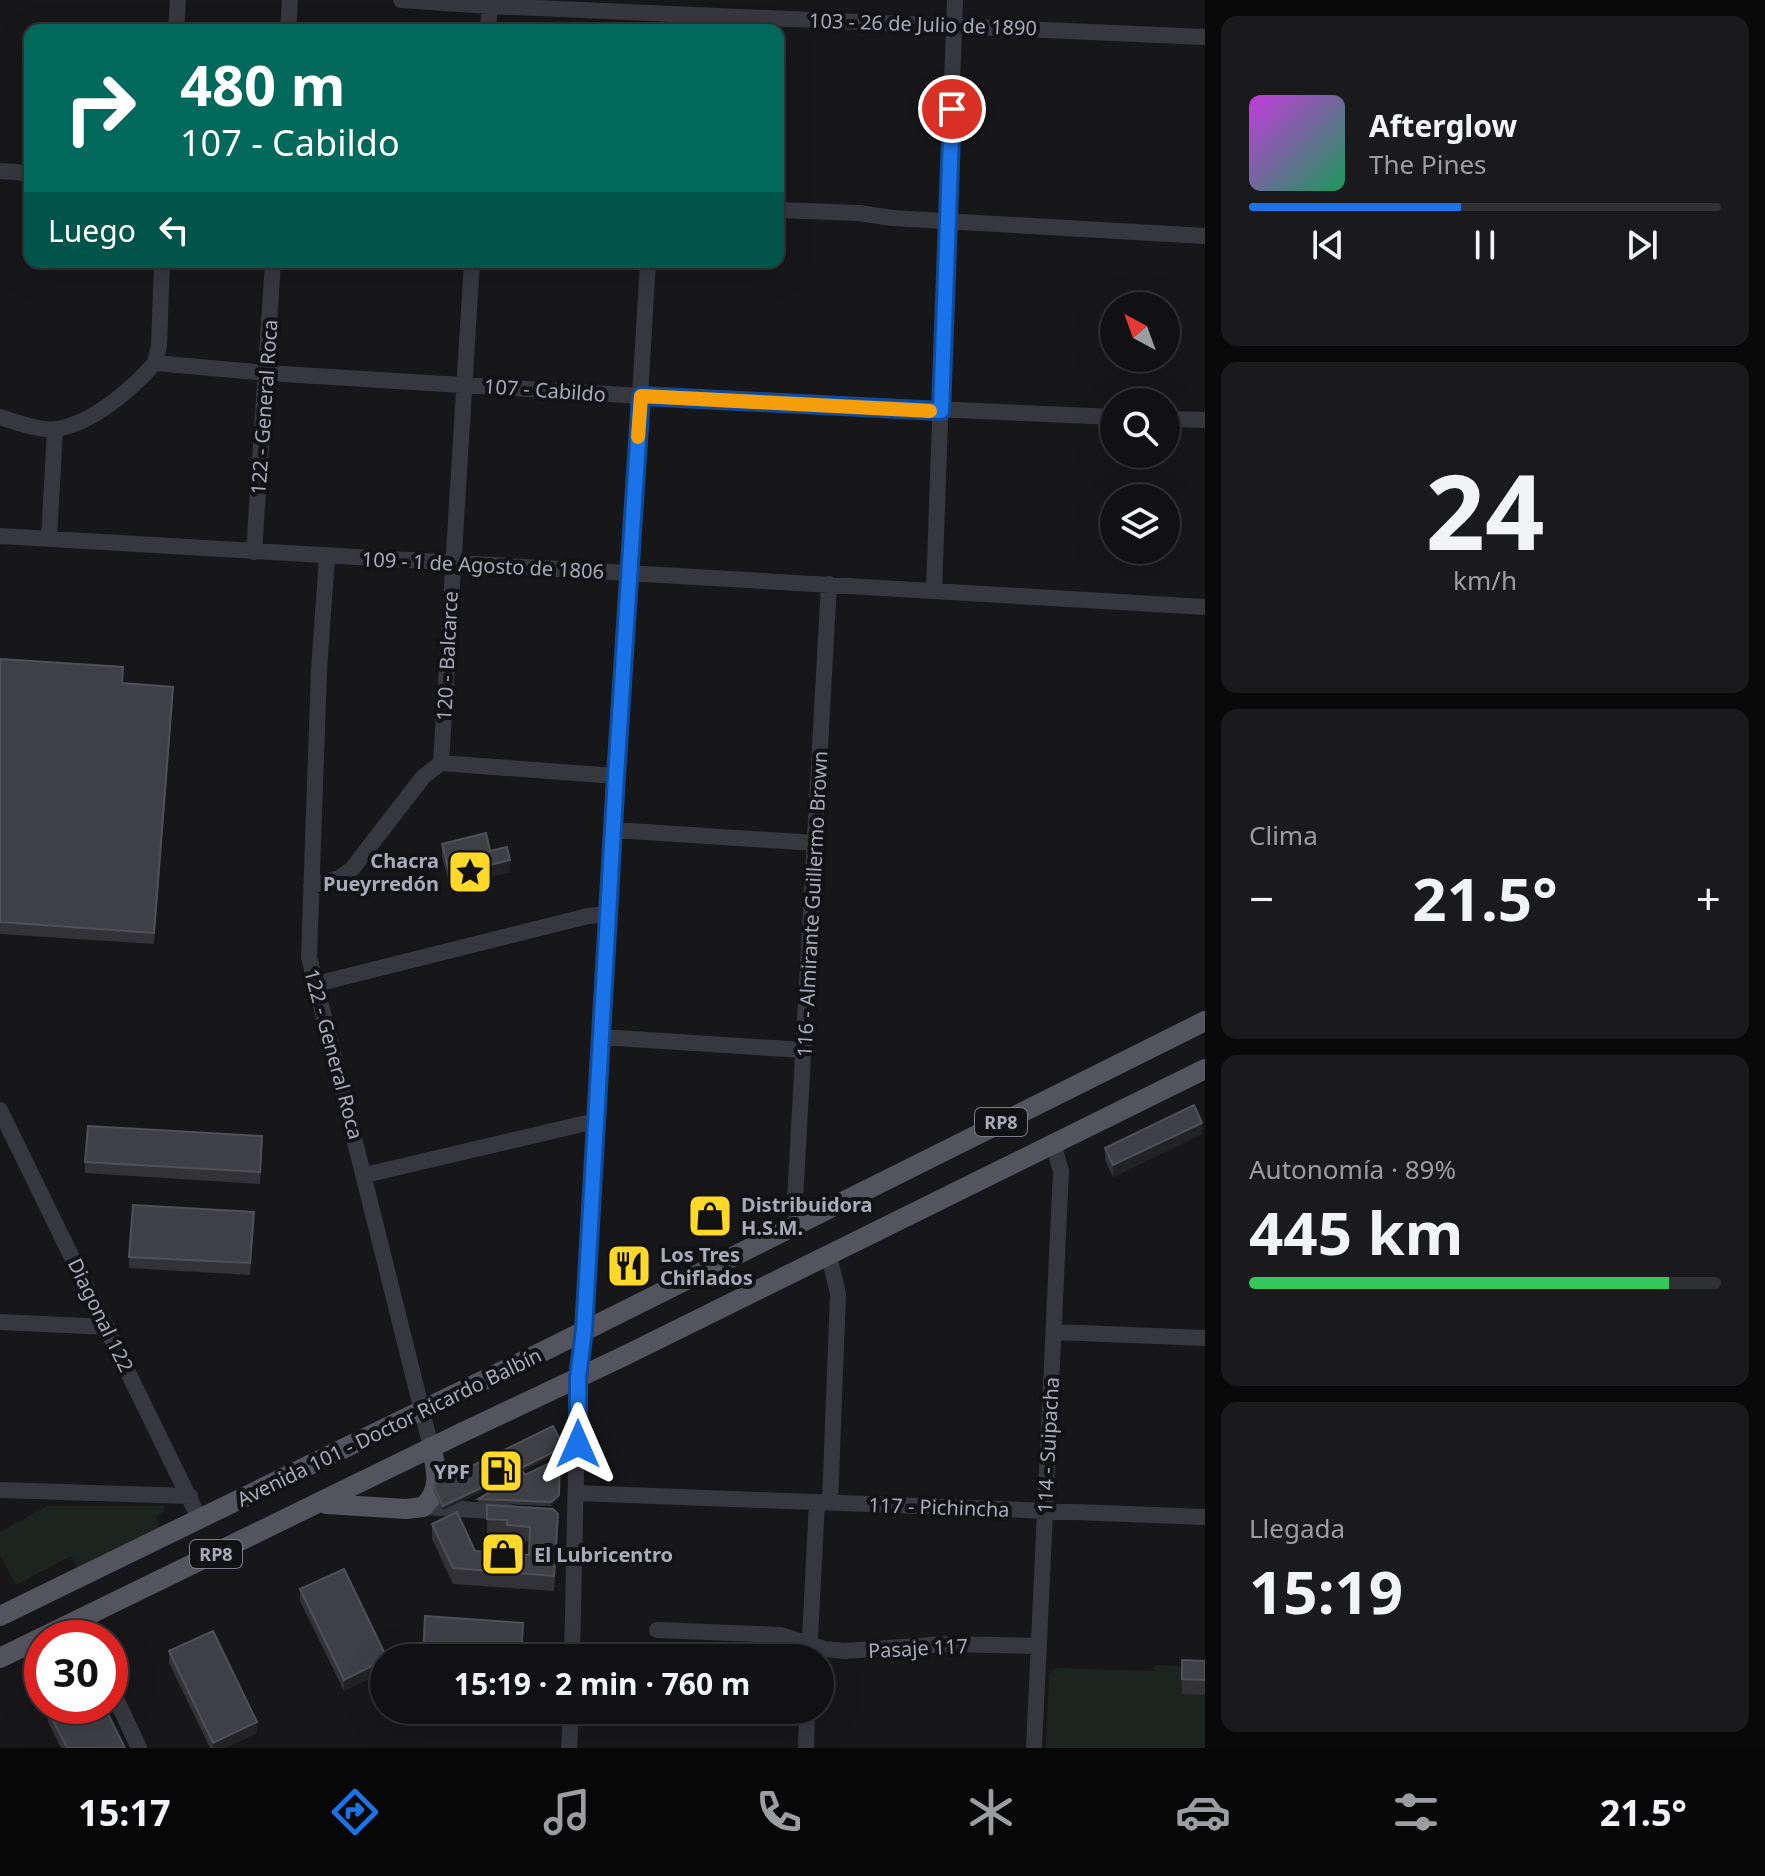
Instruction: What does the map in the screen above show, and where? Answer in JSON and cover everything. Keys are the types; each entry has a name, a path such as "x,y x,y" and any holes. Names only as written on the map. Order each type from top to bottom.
{"main road":[{"name":"Avenida 101 - Doctor Ricardo Balbín","path":"0,1616 200,1520 1205,1021"},
{"name":"Avenida 101 - Doctor Ricardo Balbín","path":"100,1620 431,1447 578,1378 1205,1069"},
{"path":"318,1504 406,1509 423,1507 436,1489 437,1477 431,1447"},
{"name":"Avenida 101 - Doctor Ricardo Balbín","path":"0,1658 24,1650"}],"street":[{"path":"176,24 178,0"},
{"path":"288,24 290,0"},
{"name":"103 - 26 de Julio de 1890","path":"401,0 1205,37"},
{"path":"934,591 955,0"},
{"path":"488,24 490,3"},
{"path":"0,171 24,173"},
{"path":"784,210 1205,236"},
{"path":"0,417 55,429 84,419 136,383 155,363 159,346 162,268"},
{"name":"122 - General Roca","path":"254,552 273,268"},
{"name":"120 - Balcarce","path":"441,763 472,268"},
{"path":"572,1644 569,1514 577,1493 578,1378 584,1330 648,268"},
{"name":"107 - Cabildo","path":"155,363 641,396 1100,417"},
{"path":"1180,419 1205,420"},
{"path":"49,539 55,429"},
{"name":"109 - 1 de Agosto de 1806","path":"0,536 1205,607"},
{"name":"122 - General Roca","path":"327,557 319,670 308,944 431,1447"},
{"name":"116 - Almirante Guillermo Brown","path":"797,1223 795,1200 829,584"},
{"path":"311,886 339,878 352,869 423,777 441,763 616,776"},
{"path":"614,830 816,843"},
{"path":"316,984 588,916 608,914"},
{"path":"601,1037 803,1050"},
{"name":"Diagonal 122","path":"0,1110 200,1520"},
{"path":"365,1175 595,1121"},
{"name":"114 - Suipacha","path":"1034,1748 1061,1171 1053,1143"},
{"path":"811,1644 838,1294 829,1255"},
{"path":"0,1322 107,1327"},
{"path":"1055,1332 1205,1338"},
{"path":"0,1490 190,1496"},
{"name":"117 - Pichincha","path":"577,1493 1205,1517"},
{"path":"423,1507 531,1513"},
{"name":"Pasaje 117","path":"657,1630 781,1635 798,1644"},
{"name":"Pasaje 117","path":"834,1650 946,1644 1037,1646"},
{"path":"128,1724 139,1748"},
{"path":"569,1748 570,1724"},
{"path":"806,1748 807,1724"}],"shaded area":[{"path":"47,1506 164,1506 164,1511 156,1517 161,1531 80,1571 71,1556 16,1585 0,1555 0,1532"},
{"path":"1155,1665 1205,1667 1205,1748 1046,1748 1049,1674 1056,1668 1154,1671"}],"building":[{"path":"0,659 123,667 122,683 173,687 154,933 0,922"},
{"path":"486,833 490,851 507,847 510,860 450,875 442,844"},
{"path":"1194,1105 1202,1123 1113,1165 1105,1148"},
{"path":"88,1126 262,1136 260,1172 85,1162"},
{"path":"133,1205 254,1212 250,1263 129,1257"},
{"path":"553,1426 564,1447 521,1468 525,1475 560,1458 559,1495 551,1502 478,1499 490,1492 487,1485 443,1506 433,1485"},
{"path":"487,1505 553,1509 558,1514 554,1576 453,1568 432,1524 457,1512 475,1551 529,1555 530,1527 507,1525 507,1520 487,1519"},
{"path":"344,1569 380,1644 370,1644 370,1667 344,1680 300,1589"},
{"path":"425,1616 523,1623 522,1644 424,1644"},
{"path":"213,1631 257,1722 213,1743 169,1651"},
{"path":"1182,1660 1205,1661 1205,1680 1182,1679"},
{"path":"55,1724 113,1724 125,1748 67,1748"}],"slow traffic":[{"path":"638,437 641,396 930,411"}],"place":[{"name":"Chacra Pueyrredón","path":"470,872"},
{"name":"Distribuidora H.S.M.","path":"710,1216"},
{"name":"Los Tres Chiflados","path":"629,1266"},
{"name":"YPF","path":"501,1471"},
{"name":"El Lubricentro","path":"503,1554"}],"route":[{"path":"578,1444 578,1378 584,1330 626,602 641,396 941,411 952,109"}]}
